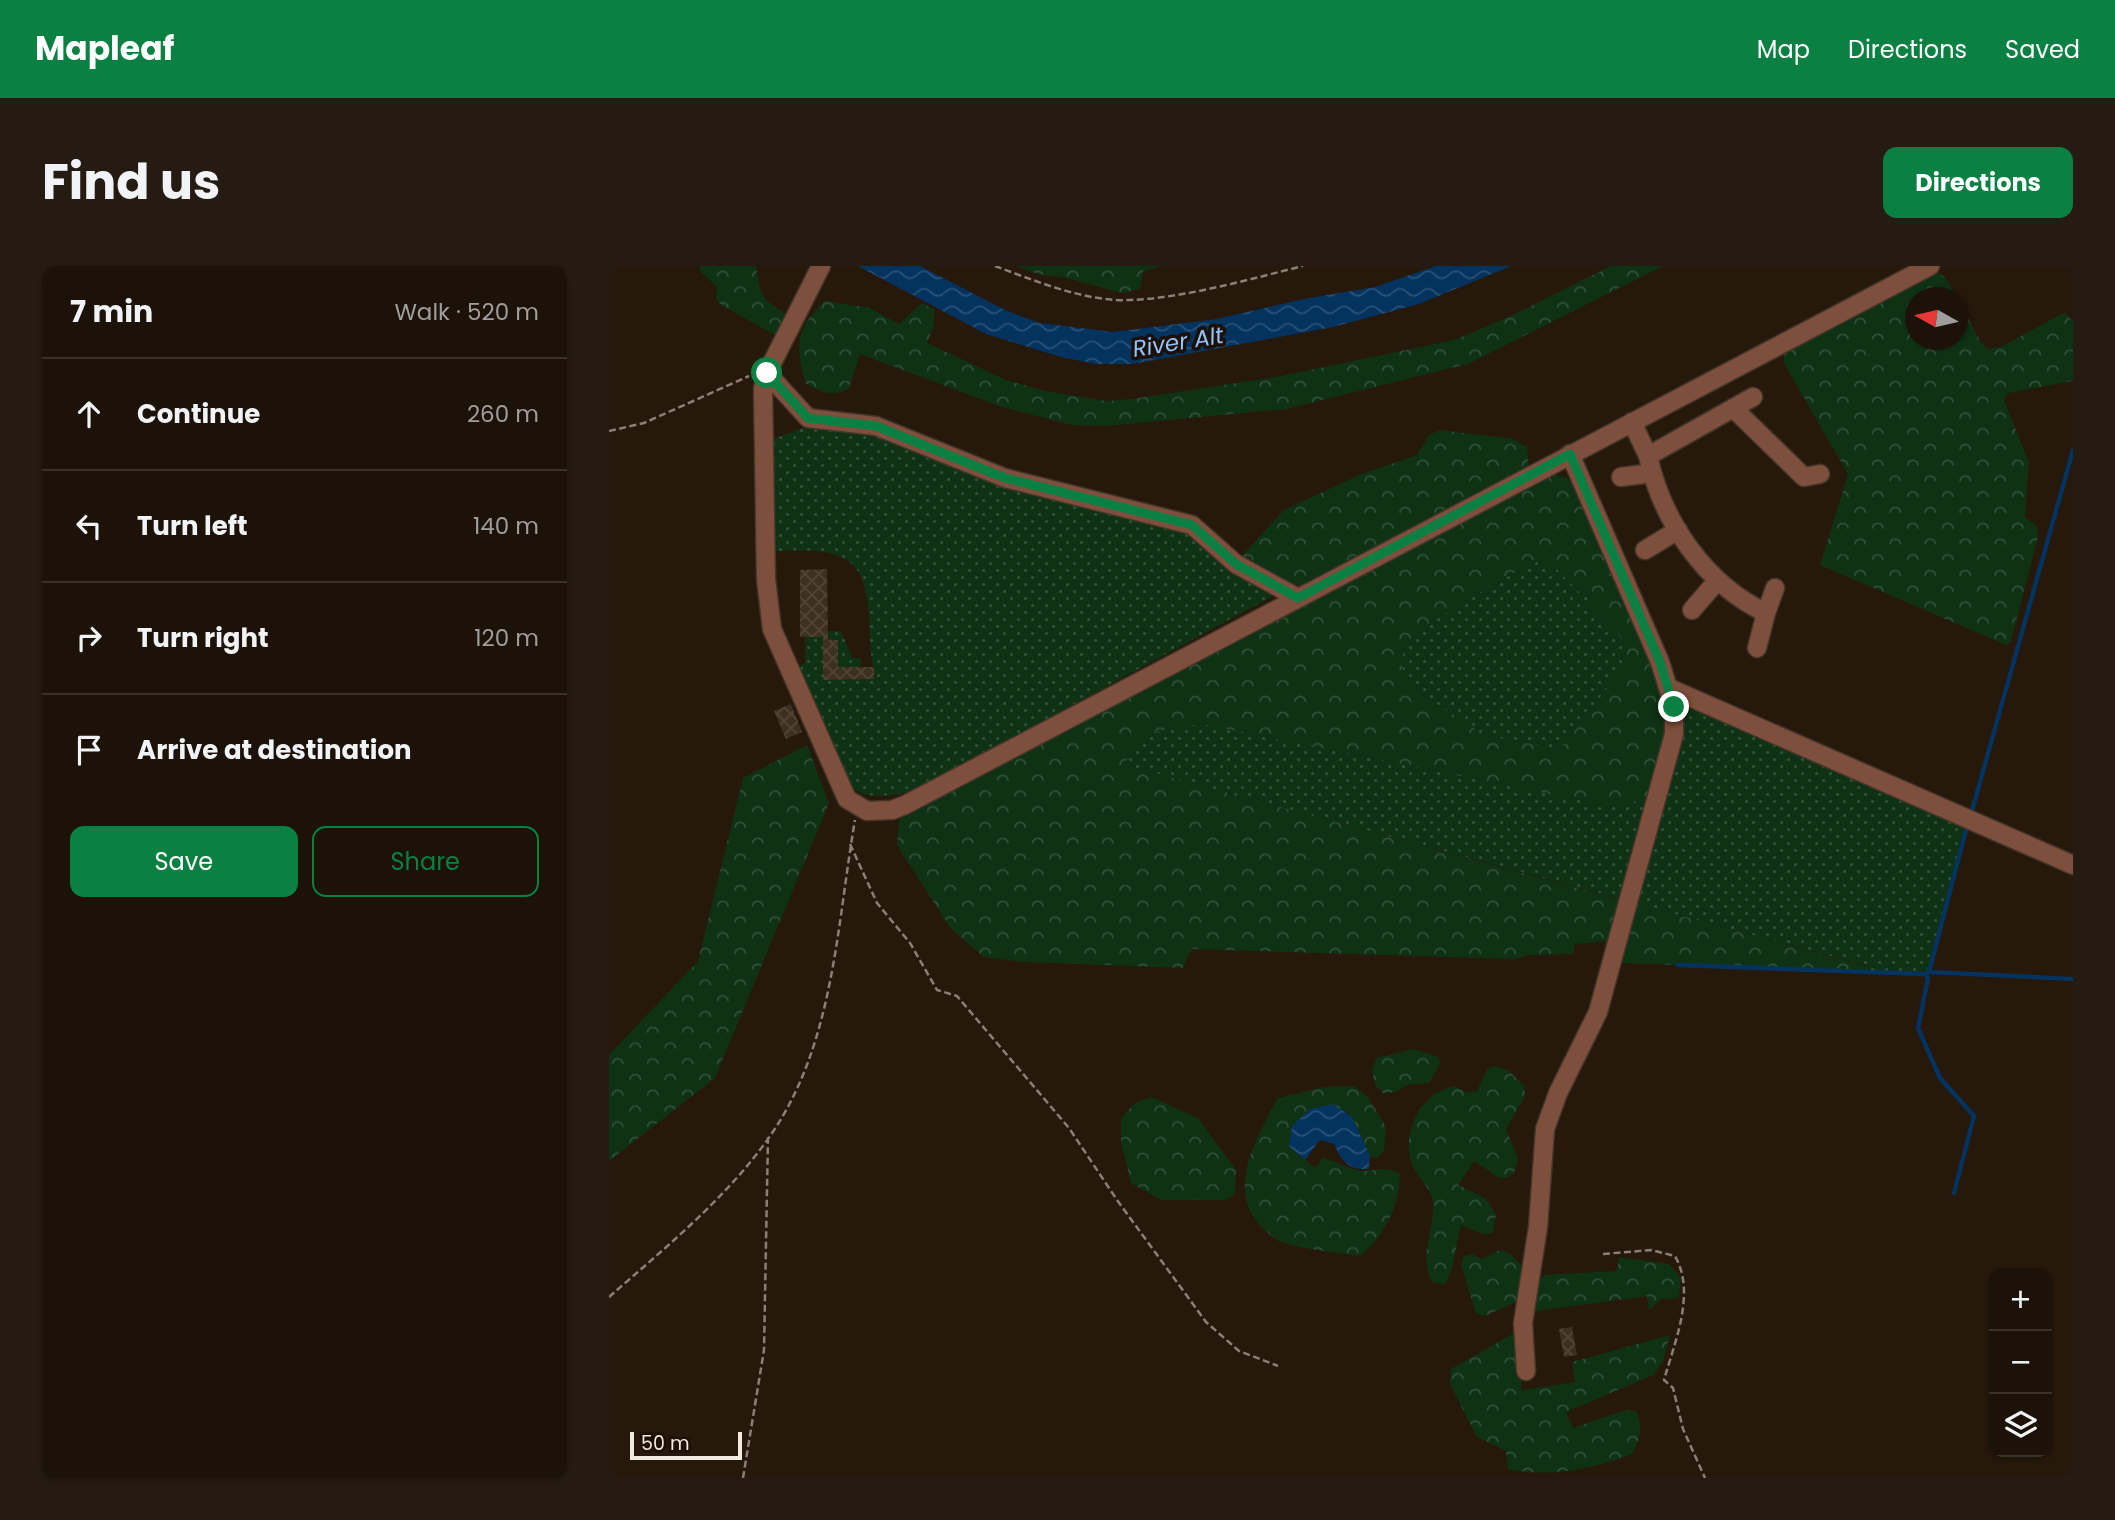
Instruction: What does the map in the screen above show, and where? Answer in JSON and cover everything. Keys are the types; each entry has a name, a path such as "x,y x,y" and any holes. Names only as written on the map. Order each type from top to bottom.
{"lane":[{"path":"820,268 767,373 762,421 766,579 772,629 840,788 857,807 879,812 905,805 1930,266"},
{"path":"767,373 808,418 876,426 1005,478 1192,525 1236,564 1298,598"},
{"path":"1621,477 1650,464 1753,397"},
{"path":"1733,408 1804,477 1820,474"},
{"path":"1632,422 1662,500 1678,530 1717,580 1736,596 1766,613"},
{"path":"1526,1371 1523,1323 1538,1227 1545,1129 1558,1093 1598,1012 1672,748 1674,707 1669,688 1570,454"},
{"path":"1645,550 1678,530"},
{"path":"1692,610 1717,580"},
{"path":"1758,648 1775,588"},
{"path":"1669,688 2073,865"}],"path":[{"path":"995,266 1041,283 1129,300 1223,285 1303,266"},
{"path":"609,431 644,423 738,378 767,373"},
{"path":"609,1297 704,1211 768,1137 793,1098 814,1044 826,996 857,807"},
{"path":"851,844 877,903 909,943 937,990 957,996 1069,1128 1117,1200 1206,1322 1239,1351 1278,1366"},
{"path":"743,1478 764,1350 768,1137"},
{"path":"1604,1254 1651,1251 1675,1255 1684,1272 1678,1331 1664,1380 1673,1388 1683,1429 1705,1478"}],"green space":[{"path":"699,266 756,266 764,296 788,315 775,335 721,305 716,298 717,287 701,272"},
{"path":"1016,266 1164,266 1143,271 1140,289 1122,293 1067,278 1038,274"},
{"path":"1611,266 1663,266 1468,364 1286,409 1106,426 1072,425 1002,407 860,354 849,388 838,393 827,393 806,384 800,359 803,329 825,301 870,308 899,324 922,303 935,310 933,328 927,343 1006,380 1045,391 1106,401 1132,399 1281,376 1454,340 1513,315"},
{"path":"1939,273 1951,287 1912,287"},
{"path":"1905,290 1905,350 1968,350 1968,318 1981,343 1988,349 2001,347 2065,312 2073,322 2073,381 2008,393 2004,400 2029,463 2025,517 2037,527 2038,537 2011,641 2006,645 1820,565 1848,474 1784,363 1784,352"},
{"path":"813,424 876,426 1005,478 1163,517 1284,590 914,791 887,796 864,794 848,786 793,669 805,663 805,637 823,637 823,680 874,679 868,602 861,577 847,560 828,553 766,551 763,443"},
{"path":"1440,430 1513,439 1527,447 1529,469 1304,587 1248,566 1241,557 1284,510 1359,475 1417,455 1429,435"},
{"path":"1549,473 1567,478 1589,508 1665,688 1668,736 1649,795 1623,807 1614,807 1203,724 1179,726 1157,732 1138,745 1125,765 1870,967 1868,972 1622,963 1607,941 1575,944 1573,954 1531,955 1514,959 1191,949 1183,968 1025,962 984,957 951,929 900,850 897,843 900,816","holes":["1544,561 1556,568 1584,597 1597,596 1598,600 1588,608 1617,632 1622,639 1626,656 1624,666 1561,749 1486,736 1412,688 1403,672 1403,655 1408,643 1429,624 1533,562"]},
{"path":"1544,561 1556,568 1584,597 1597,596 1599,599 1589,608 1617,632 1625,647 1626,656 1624,666 1561,749 1486,736 1412,688 1405,678 1402,666 1408,643 1429,624 1533,562"},
{"path":"827,631 841,631 852,658 861,659 860,667 838,667"},
{"path":"1689,705 1969,820 1929,972 1868,972 1869,966 1630,902 1674,734"},
{"path":"1203,724 1614,807 1623,807 1649,795 1621,899 1125,765 1138,745 1156,732 1178,726"},
{"path":"807,745 829,803 715,1078 609,1161 609,1055 698,961 743,778"},
{"path":"1413,1049 1436,1056 1441,1062 1429,1083 1406,1085 1398,1091 1384,1094 1375,1085 1372,1069 1377,1058"},
{"path":"1495,1066 1509,1071 1524,1086 1525,1096 1506,1129 1518,1159 1514,1173 1507,1178 1499,1178 1474,1161 1458,1185 1485,1198 1496,1214 1493,1233 1484,1234 1461,1225 1449,1277 1445,1284 1432,1282 1428,1272 1427,1253 1433,1203 1430,1192 1411,1161 1409,1137 1412,1125 1424,1104 1433,1095 1455,1086 1467,1093 1477,1091 1487,1069"},
{"path":"1354,1086 1368,1097 1386,1127 1384,1151 1377,1158 1370,1156 1348,1112 1289,1146 1315,1168 1323,1158 1356,1170 1387,1169 1400,1174 1397,1198 1389,1219 1377,1239 1360,1256 1310,1249 1279,1241 1252,1215 1246,1199 1248,1165 1261,1130 1278,1098 1325,1087"},
{"path":"1151,1097 1198,1118 1236,1170 1235,1194 1225,1200 1161,1200 1131,1183 1121,1142 1121,1118 1135,1103"},
{"path":"1500,1250 1509,1253 1524,1268 1518,1301 1485,1316 1476,1313 1461,1265 1464,1256 1472,1254 1482,1259"},
{"path":"1619,1257 1669,1264 1681,1278 1679,1298 1661,1299 1649,1310 1647,1296 1529,1312 1533,1284 1545,1275 1617,1271"},
{"path":"1516,1332 1522,1390 1575,1382 1572,1362 1670,1335 1663,1362 1653,1375 1566,1412 1573,1428 1626,1410 1636,1411 1640,1433 1632,1454 1571,1470 1523,1472 1508,1469 1506,1451 1477,1437 1450,1384 1451,1369"}],"water":[{"name":"River Alt","path":"858,266 920,266 1007,311 1040,323 1113,332 1217,319 1304,299 1375,287 1436,266 1511,266 1419,304 1333,327 1133,364 1096,364 1061,357 986,334"},
{"path":"1333,1104 1352,1117 1370,1156 1369,1169 1347,1164 1334,1144 1320,1140 1305,1160 1289,1146 1292,1126 1310,1109"}],"building":[{"path":"827,569 828,640 838,640 838,667 874,667 874,679 823,680 823,637 800,637 800,570"},
{"path":"791,704 802,732 786,739 774,711"},
{"path":"1572,1327 1577,1355 1564,1357 1559,1329"}],"waterway":[{"path":"1971,814 2073,450"},
{"path":"1967,826 1929,972 2073,979"},
{"path":"1678,965 1925,974 1928,978 1918,1028 1940,1078 1974,1116 1954,1193"}],"route":[{"path":"767,373 808,418 876,426 919,441 1005,478 1135,508 1192,525 1236,564 1298,598 1570,454 1660,662 1674,707"}]}
